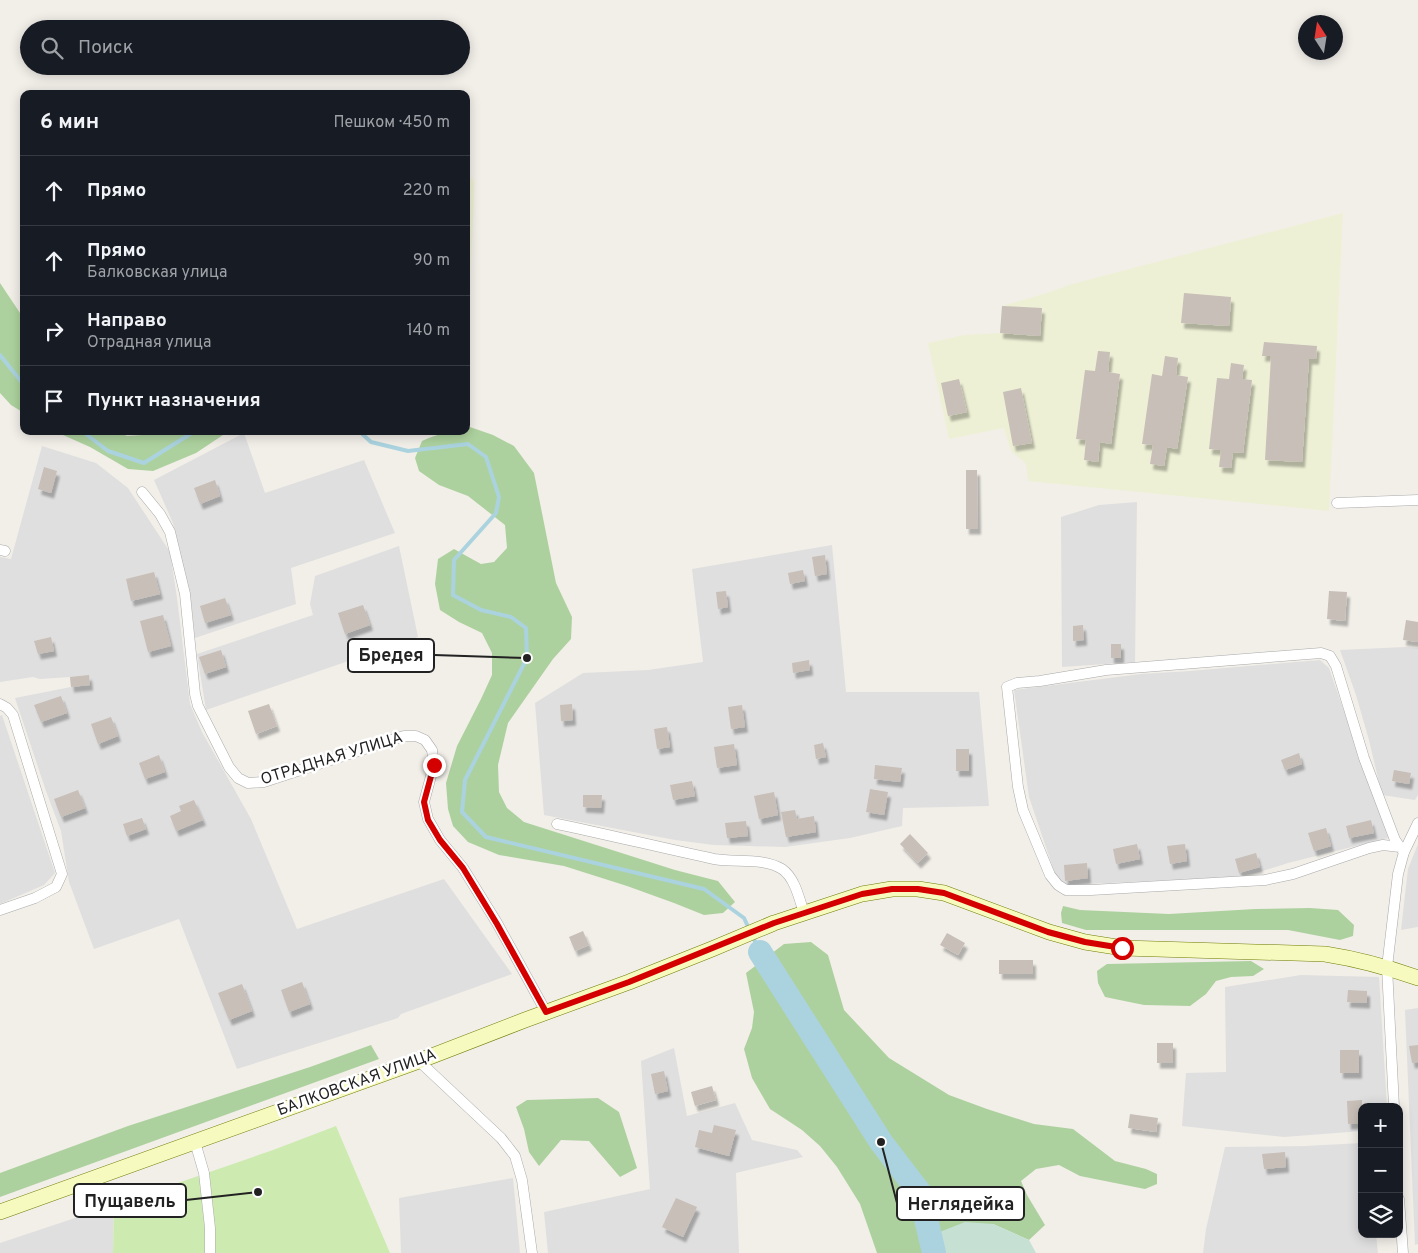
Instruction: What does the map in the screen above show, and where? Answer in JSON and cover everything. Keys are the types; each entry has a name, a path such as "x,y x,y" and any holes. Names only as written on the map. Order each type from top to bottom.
{"main road":[{"name":"БАЛКОВСКАЯ УЛИЦА","path":"0,1212 419,1061 629,982 774,923 862,894 892,889 918,889 944,893 1048,932 1085,942 1122,948 1325,954 1357,959 1418,978"}],"street":[{"name":"ОТРАДНАЯ УЛИЦА","path":"142,492 160,514 170,532 186,594 195,694 198,706 230,767 238,778 248,782 264,782 404,736 416,736 425,740 432,750 434,765 424,802 428,820 440,840 463,868 546,1012"},
{"path":"1337,503 1418,500"},
{"path":"1321,653 1330,656 1336,666 1364,758 1395,840 1402,849 1383,845 1369,848 1293,874 1265,880 1066,890 1058,885 1050,875 1023,810 1018,786 1007,687 1106,670 1321,653"},
{"path":"0,704 13,715 62,874 56,887 35,898 0,910"},
{"path":"1394,1103 1387,967 1402,849 1418,823"},
{"path":"557,824 717,859 755,861 774,865 791,878 804,913"},
{"path":"419,1061 501,1138 515,1156 522,1180 532,1253"},
{"path":"195,1142 204,1173 210,1228 210,1253"},
{"path":"1401,1238 1402,1253"}],"shaded area":[{"path":"240,435 245,435 265,493 364,460 395,533 291,568 296,604 195,638 191,601 173,523 154,480"},
{"path":"42,446 96,463 128,488 170,552 190,704 202,732 251,819 297,929 444,879 512,974 401,1014 398,1018 237,1069 179,919 94,949 69,882 61,831 15,698 71,687 70,677 40,679 33,677 0,682 0,557 11,559"},
{"path":"1137,502 1135,662 1062,667 1061,517 1099,505"},
{"path":"832,545 846,692 979,692 989,806 903,808 902,826 850,838 785,847 714,845 675,840 544,815 535,703 583,673 648,670 703,662 692,569"},
{"path":"399,546 418,637 206,710 197,654 313,615 310,604 315,576"},
{"path":"1418,648 1418,795 1415,800 1382,795 1356,695 1340,650"},
{"path":"1320,660 1329,668 1388,838 1256,873 1232,877 1068,885 1057,880 1029,797 1014,690 1141,674"},
{"path":"2,715 55,873 44,885 0,904 0,716"},
{"path":"1418,844 1418,927 1401,930 1408,869"},
{"path":"1301,975 1379,977 1387,1103 1358,1103 1358,1131 1284,1137 1182,1126 1186,1073 1226,1072 1225,987"},
{"path":"1418,1008 1418,1244 1415,1245 1405,1010"},
{"path":"674,1048 687,1116 735,1103 752,1140 797,1150 803,1157 736,1173 739,1253 548,1253 544,1212 650,1189 641,1061"},
{"path":"1358,1143 1358,1238 1376,1238 1378,1253 1203,1253 1206,1229 1225,1147"},
{"path":"513,1178 520,1253 401,1253 399,1198"},
{"path":"114,1205 113,1253 0,1253 0,1243"}],"green space":[{"path":"470,177 475,182 470,279"},
{"path":"1343,213 1329,511 1028,481 1026,464 1011,451 1004,428 949,439 928,343 964,335 1000,333 1002,306 1072,284"},
{"path":"0,283 20,313 20,411 11,405 0,393"},
{"path":"470,427 493,435 514,446 534,473 556,583 572,617 571,639 553,659 508,723 498,765 499,792 507,808 524,822 675,870 718,881 735,902 723,913 704,915 627,886 564,866 499,855 468,842 453,826 448,809 446,783 457,746 492,675 492,653 482,633 440,610 435,584 438,559 454,549 481,564 494,562 507,548 505,525 468,496 439,485 419,471 415,458 422,441 433,436 470,435"},
{"path":"63,435 223,435 196,453 153,471 128,469 90,447"},
{"path":"1063,906 1080,910 1169,914 1310,908 1338,910 1354,925 1353,936 1340,940 1288,930 1086,930 1062,923 1061,913"},
{"path":"811,942 828,955 844,1010 889,1058 949,1095 1034,1124 1073,1129 1115,1161 1146,1169 1157,1174 1157,1184 1145,1189 1080,1176 1059,1165 1036,1169 1021,1181 1045,1225 1029,1240 993,1224 932,1235 926,1253 877,1253 860,1204 837,1167 820,1146 802,1130 770,1109 752,1078 744,1049 752,1028 754,1012 746,973 784,944"},
{"path":"1251,961 1264,969 1253,976 1231,977 1216,981 1206,994 1190,1006 1144,1005 1105,997 1098,983 1097,971 1107,964"},
{"path":"371,1045 379,1059 0,1197 0,1173 128,1126 310,1067"},
{"path":"598,1098 619,1112 637,1168 620,1177 589,1141 561,1140 539,1166 529,1152 524,1129 516,1107 527,1100"},
{"path":"336,1126 390,1253 113,1253 114,1205"},
{"path":"965,1222 993,1224 1029,1240 1036,1253 926,1253 932,1235"}],"building":[{"path":"1184,293 1231,297 1229,326 1181,323"},
{"path":"1002,306 1042,308 1040,336 1000,333"},
{"path":"1264,342 1317,346 1316,359 1309,359 1302,462 1265,460 1271,356 1262,356"},
{"path":"1098,351 1110,352 1108,372 1120,374 1111,444 1100,442 1098,462 1084,460 1086,440 1076,439 1085,370 1095,371"},
{"path":"1165,356 1178,358 1176,375 1188,377 1177,449 1167,447 1164,466 1150,464 1153,445 1142,444 1152,374 1162,376"},
{"path":"1231,363 1244,365 1242,379 1252,380 1243,453 1233,452 1231,468 1219,467 1221,450 1209,449 1217,378 1229,379"},
{"path":"959,379 967,412 948,416 941,383"},
{"path":"1021,388 1032,443 1013,446 1003,392"},
{"path":"44,467 57,471 51,493 38,489"},
{"path":"966,470 977,470 978,529 966,529"},
{"path":"215,480 220,496 200,504 194,488"},
{"path":"825,555 827,574 815,576 812,557"},
{"path":"803,570 805,581 790,584 788,573"},
{"path":"154,572 160,594 131,601 126,579"},
{"path":"726,591 728,607 718,609 716,592"},
{"path":"1329,591 1347,592 1345,621 1327,619"},
{"path":"225,598 231,615 205,623 200,606"},
{"path":"363,605 370,625 345,634 338,613"},
{"path":"163,615 171,646 148,652 140,621"},
{"path":"1406,620 1418,622 1418,642 1403,640"},
{"path":"1083,625 1084,640 1073,641 1073,626"},
{"path":"51,637 54,651 38,654 34,641"},
{"path":"1111,644 1121,644 1121,658 1111,658"},
{"path":"221,650 226,667 205,674 199,657"},
{"path":"809,660 810,670 793,673 792,663"},
{"path":"89,675 90,685 71,687 70,677"},
{"path":"61,696 67,713 41,722 34,705"},
{"path":"269,704 277,726 256,734 248,711"},
{"path":"572,704 573,720 561,721 560,705"},
{"path":"742,705 745,727 731,729 728,707"},
{"path":"111,717 118,736 98,744 91,724"},
{"path":"667,727 670,747 657,749 654,729"},
{"path":"823,743 826,757 816,759 814,745"},
{"path":"734,744 737,765 717,768 714,747"},
{"path":"956,749 969,749 969,771 956,771"},
{"path":"1299,753 1302,764 1285,770 1281,760"},
{"path":"159,755 165,772 145,779 139,763"},
{"path":"875,765 902,768 900,782 874,779"},
{"path":"1394,770 1411,773 1409,784 1392,781"},
{"path":"692,781 695,796 673,800 670,785"},
{"path":"870,789 888,792 884,815 866,812"},
{"path":"78,790 85,808 61,817 54,799"},
{"path":"774,792 778,815 759,819 754,796"},
{"path":"583,795 602,795 601,808 583,807"},
{"path":"194,800 203,820 176,831 170,816 181,811 179,806"},
{"path":"795,810 797,819 814,816 816,832 786,837 781,812"},
{"path":"142,818 146,829 127,836 123,824"},
{"path":"1371,820 1374,833 1349,838 1346,826"},
{"path":"746,821 748,836 727,838 725,823"},
{"path":"1326,828 1331,846 1314,851 1308,833"},
{"path":"910,834 928,853 918,863 900,844"},
{"path":"1137,844 1140,859 1116,864 1113,849"},
{"path":"1185,844 1187,861 1170,864 1167,846"},
{"path":"1256,853 1260,867 1239,873 1235,859"},
{"path":"1087,863 1088,878 1065,881 1064,865"},
{"path":"583,931 589,945 575,951 569,937"},
{"path":"947,933 965,943 958,955 940,945"},
{"path":"999,960 1033,960 1033,974 999,974"},
{"path":"302,982 310,1004 289,1012 281,990"},
{"path":"242,984 252,1011 229,1020 218,993"},
{"path":"1348,990 1367,991 1367,1003 1347,1002"},
{"path":"1157,1043 1173,1043 1173,1063 1157,1063"},
{"path":"1418,1045 1418,1062 1412,1063 1409,1046"},
{"path":"1340,1050 1359,1050 1359,1073 1340,1073"},
{"path":"664,1071 668,1091 655,1094 651,1074"},
{"path":"712,1086 716,1100 695,1106 691,1092"},
{"path":"1362,1100 1362,1103 1358,1103 1358,1123 1348,1124 1347,1101"},
{"path":"1130,1114 1158,1118 1156,1132 1128,1128"},
{"path":"714,1125 736,1130 729,1156 695,1147 699,1130 712,1133"},
{"path":"1285,1152 1286,1167 1264,1169 1262,1154"},
{"path":"676,1198 697,1207 683,1237 662,1227"}],"waterway":[{"path":"0,355 20,380"},
{"path":"87,435 108,451 144,463 189,435"},
{"path":"363,435 371,442 408,451 468,444 486,457 499,497 496,513 454,560 453,595 481,610 511,617 526,628 527,658 465,780 462,812 486,837 704,889 744,918 750,931"},
{"path":"753,937 760,952"},
{"path":"760,952 881,1142 920,1193 934,1253"}],"place":[{"name":"Бредея","path":"527,658"},
{"name":"Неглядейка","path":"881,1142"},
{"name":"Пущавель","path":"258,1192"}],"route":[{"path":"434,765 424,802 428,820 440,840 463,868 546,1012 629,982 774,923 862,894 892,889 918,889 944,893 1048,932 1085,942 1122,948"}]}
